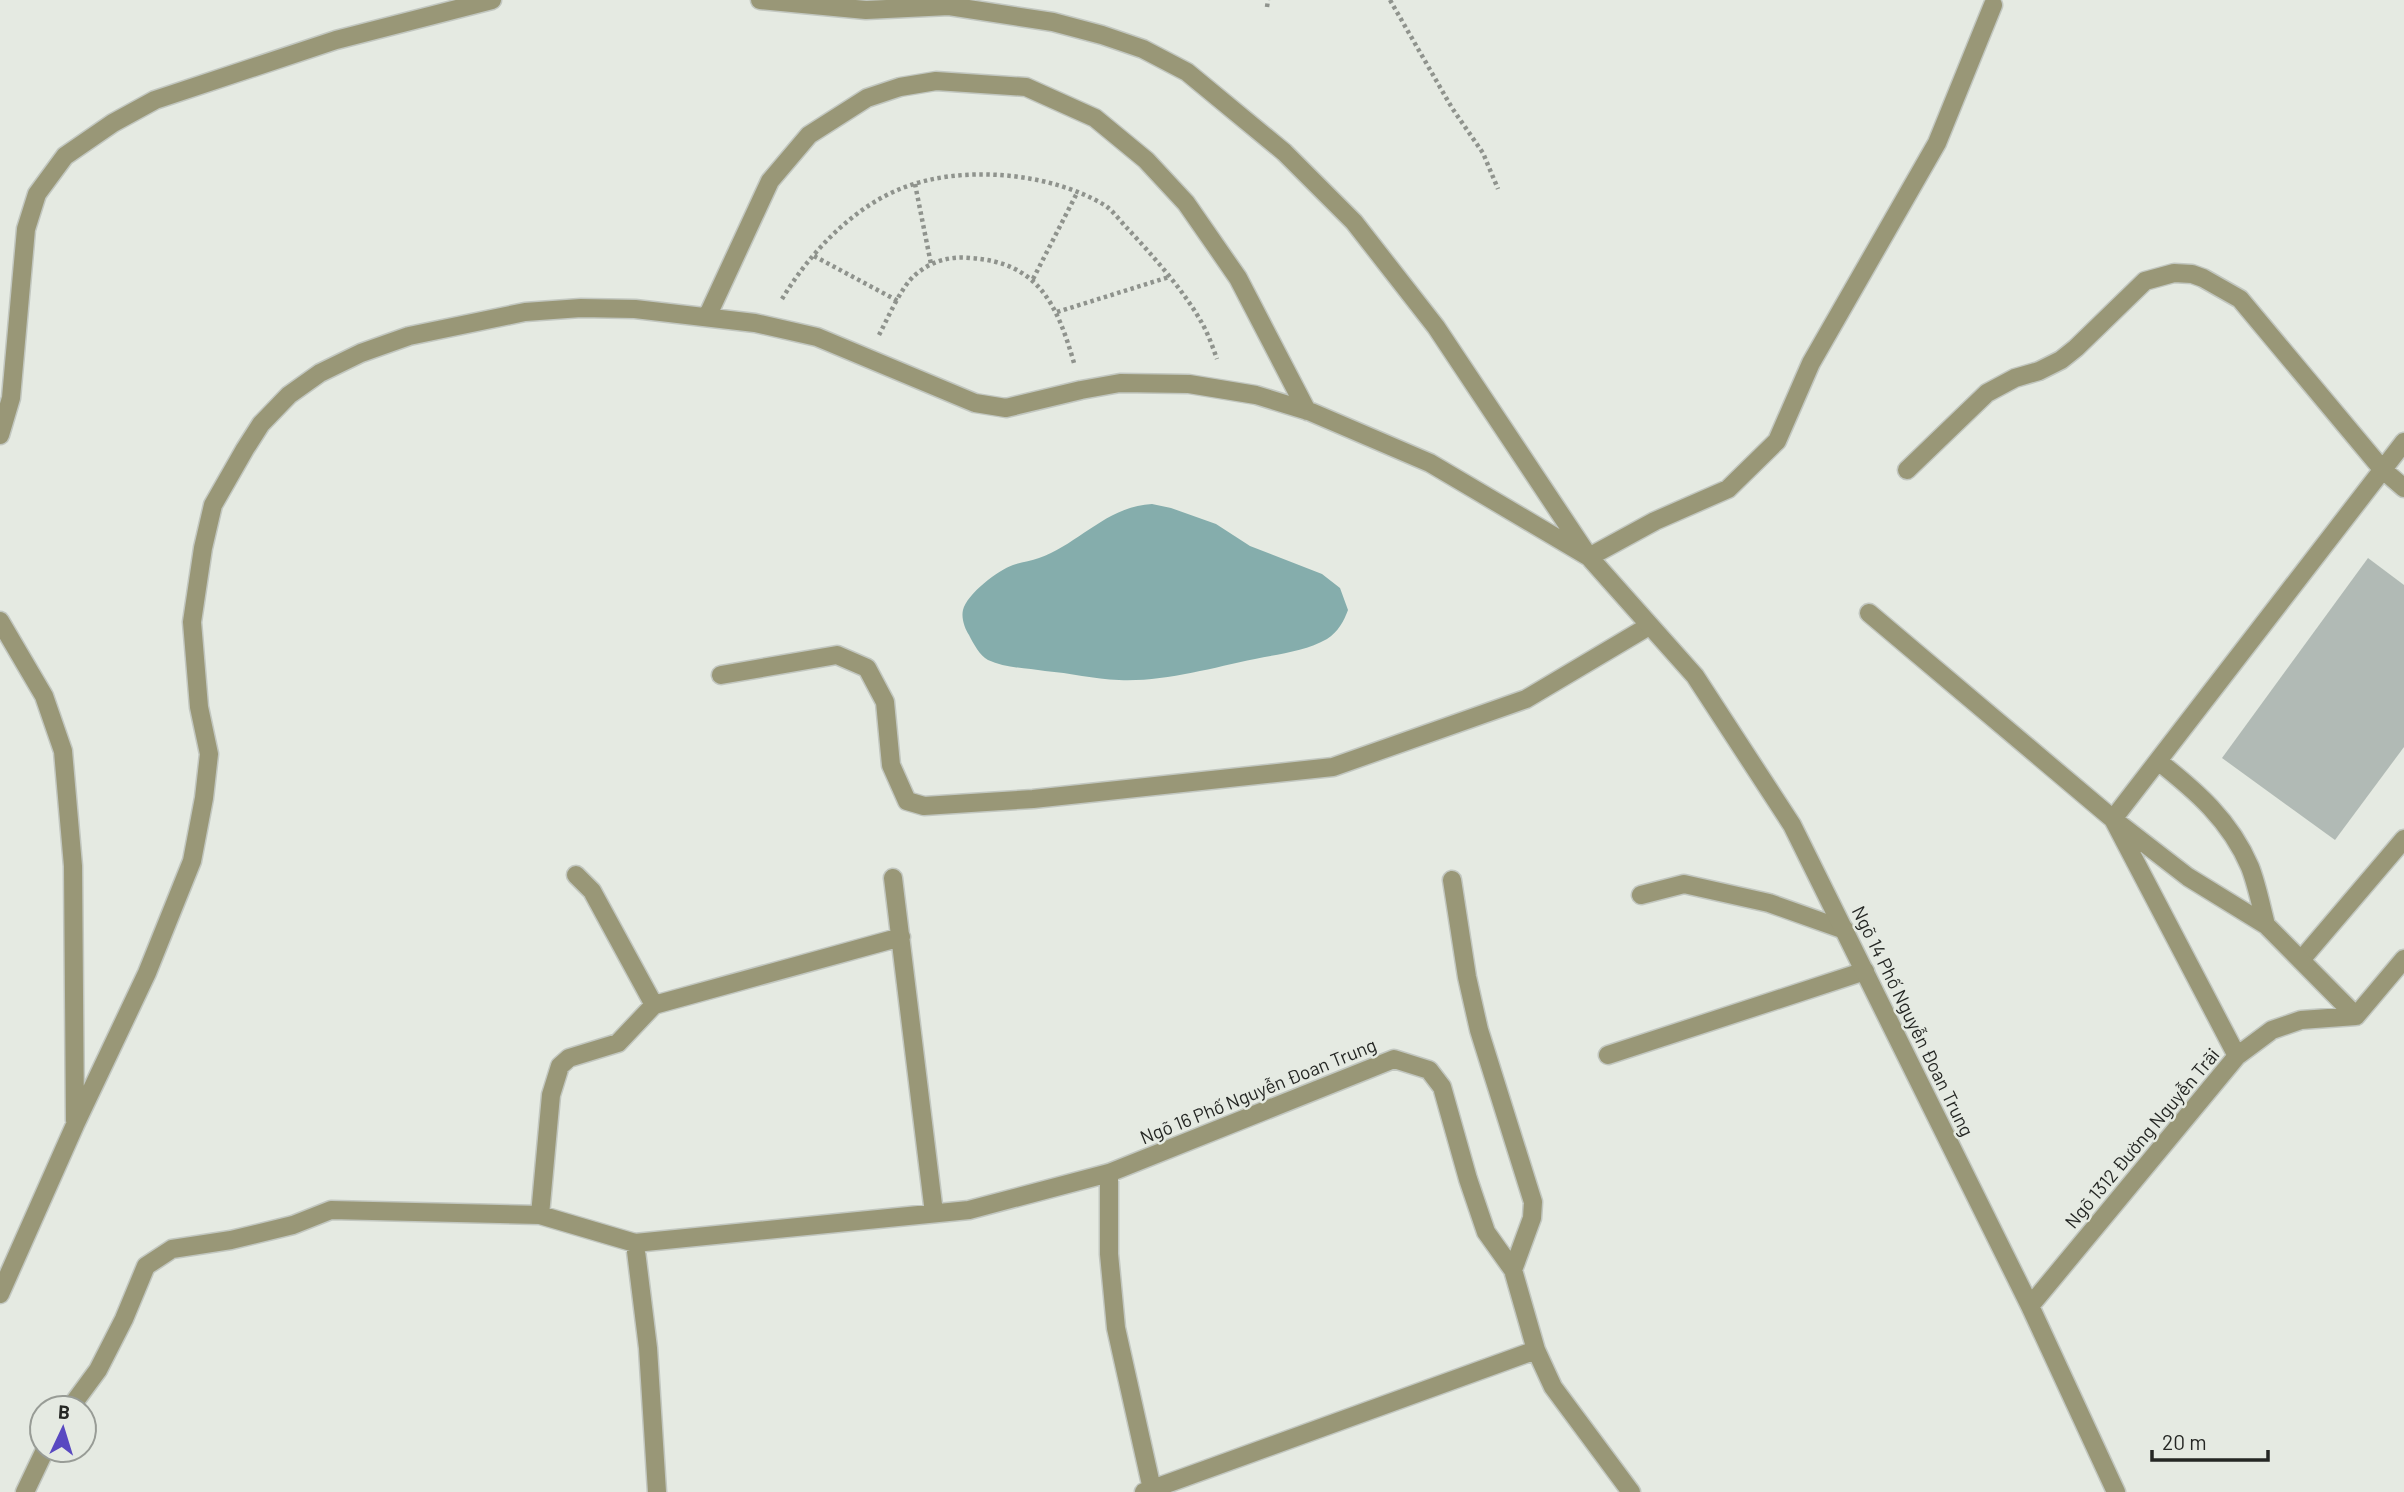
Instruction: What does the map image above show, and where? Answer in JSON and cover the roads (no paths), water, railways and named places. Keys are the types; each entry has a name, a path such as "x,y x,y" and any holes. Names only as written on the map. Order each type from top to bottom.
{"street":[{"path":"0,435 11,398 26,229 37,194 65,156 113,123 155,100 336,40 492,0"},
{"path":"760,0 866,10 949,5 1053,22 1143,49 1187,72 1284,152 1354,222 1436,327 1589,556"},
{"path":"1589,556 1656,521 1728,489 1776,441 1811,362 1937,143 1993,5"},
{"path":"707,317 769,181 809,135 867,98 900,87 936,82 1026,86 1095,118 1146,160 1186,204 1238,278 1307,411"},
{"path":"1907,470 1987,393 2015,378 2039,371 2061,360 2145,281 2174,272 2203,278 2240,299 2382,469 2404,488"},
{"path":"0,1294 146,973 192,861 209,754 199,707 192,622 203,548 213,505 261,424 289,395 320,373 361,353 409,336 525,312 581,308 635,309 770,326 817,337 975,403 1006,408 1120,383 1189,384 1228,390 1256,395 1307,411 1430,463 1589,556"},
{"path":"2113,819 2404,442"},
{"name":"Ngõ 14 Phố Nguyễn Đoan Trung","path":"1589,556 1695,676 1792,825 2030,1306 2116,1492"},
{"path":"1868,613 2113,819 2188,877 2266,925 2356,1016 2404,959"},
{"path":"0,621 44,696 64,751 73,866 75,1125"},
{"path":"720,675 837,654 867,668 885,702 891,765 907,801 924,806 1033,799 1333,767 1526,699 1649,626"},
{"path":"2158,761 2200,794 2232,834 2250,867 2266,925"},
{"path":"2113,819 2237,1056"},
{"path":"2301,960 2404,839"},
{"path":"576,875 592,891 654,1005"},
{"path":"893,878 934,1213"},
{"path":"1452,880 1467,977 1479,1030 1533,1202 1532,1218 1513,1270"},
{"path":"1641,895 1684,884 1769,903 1844,930"},
{"path":"540,1215 551,1095 560,1066 569,1058 618,1043 654,1005 901,937"},
{"path":"1608,1055 1865,971"},
{"name":"Ngõ 1312 Đường Nguyễn Trãi","path":"2030,1306 2237,1056 2272,1030 2301,1020 2356,1016"},
{"name":"Ngõ 16 Phố Nguyễn Đoan Trung","path":"635,1243 969,1210 1109,1173 1394,1059 1429,1070 1442,1087 1486,1232 1513,1270 1536,1350 1553,1387 1631,1492"},
{"path":"1109,1173 1109,1254 1116,1328 1148,1491 1536,1350"},
{"path":"81,1394 98,1370 124,1319 146,1266 172,1249 231,1240 293,1225 331,1210 540,1215 635,1243 648,1348 657,1492"},
{"path":"25,1492 38,1464"}],"water":[{"path":"1152,504 1216,524 1250,546 1322,574 1340,588 1348,610 1345,618 1327,639 1301,649 1153,679 1110,679 1016,667 995,663 982,656 966,630 963,610 970,597 984,583 1007,568 1053,552 1121,511"}]}
